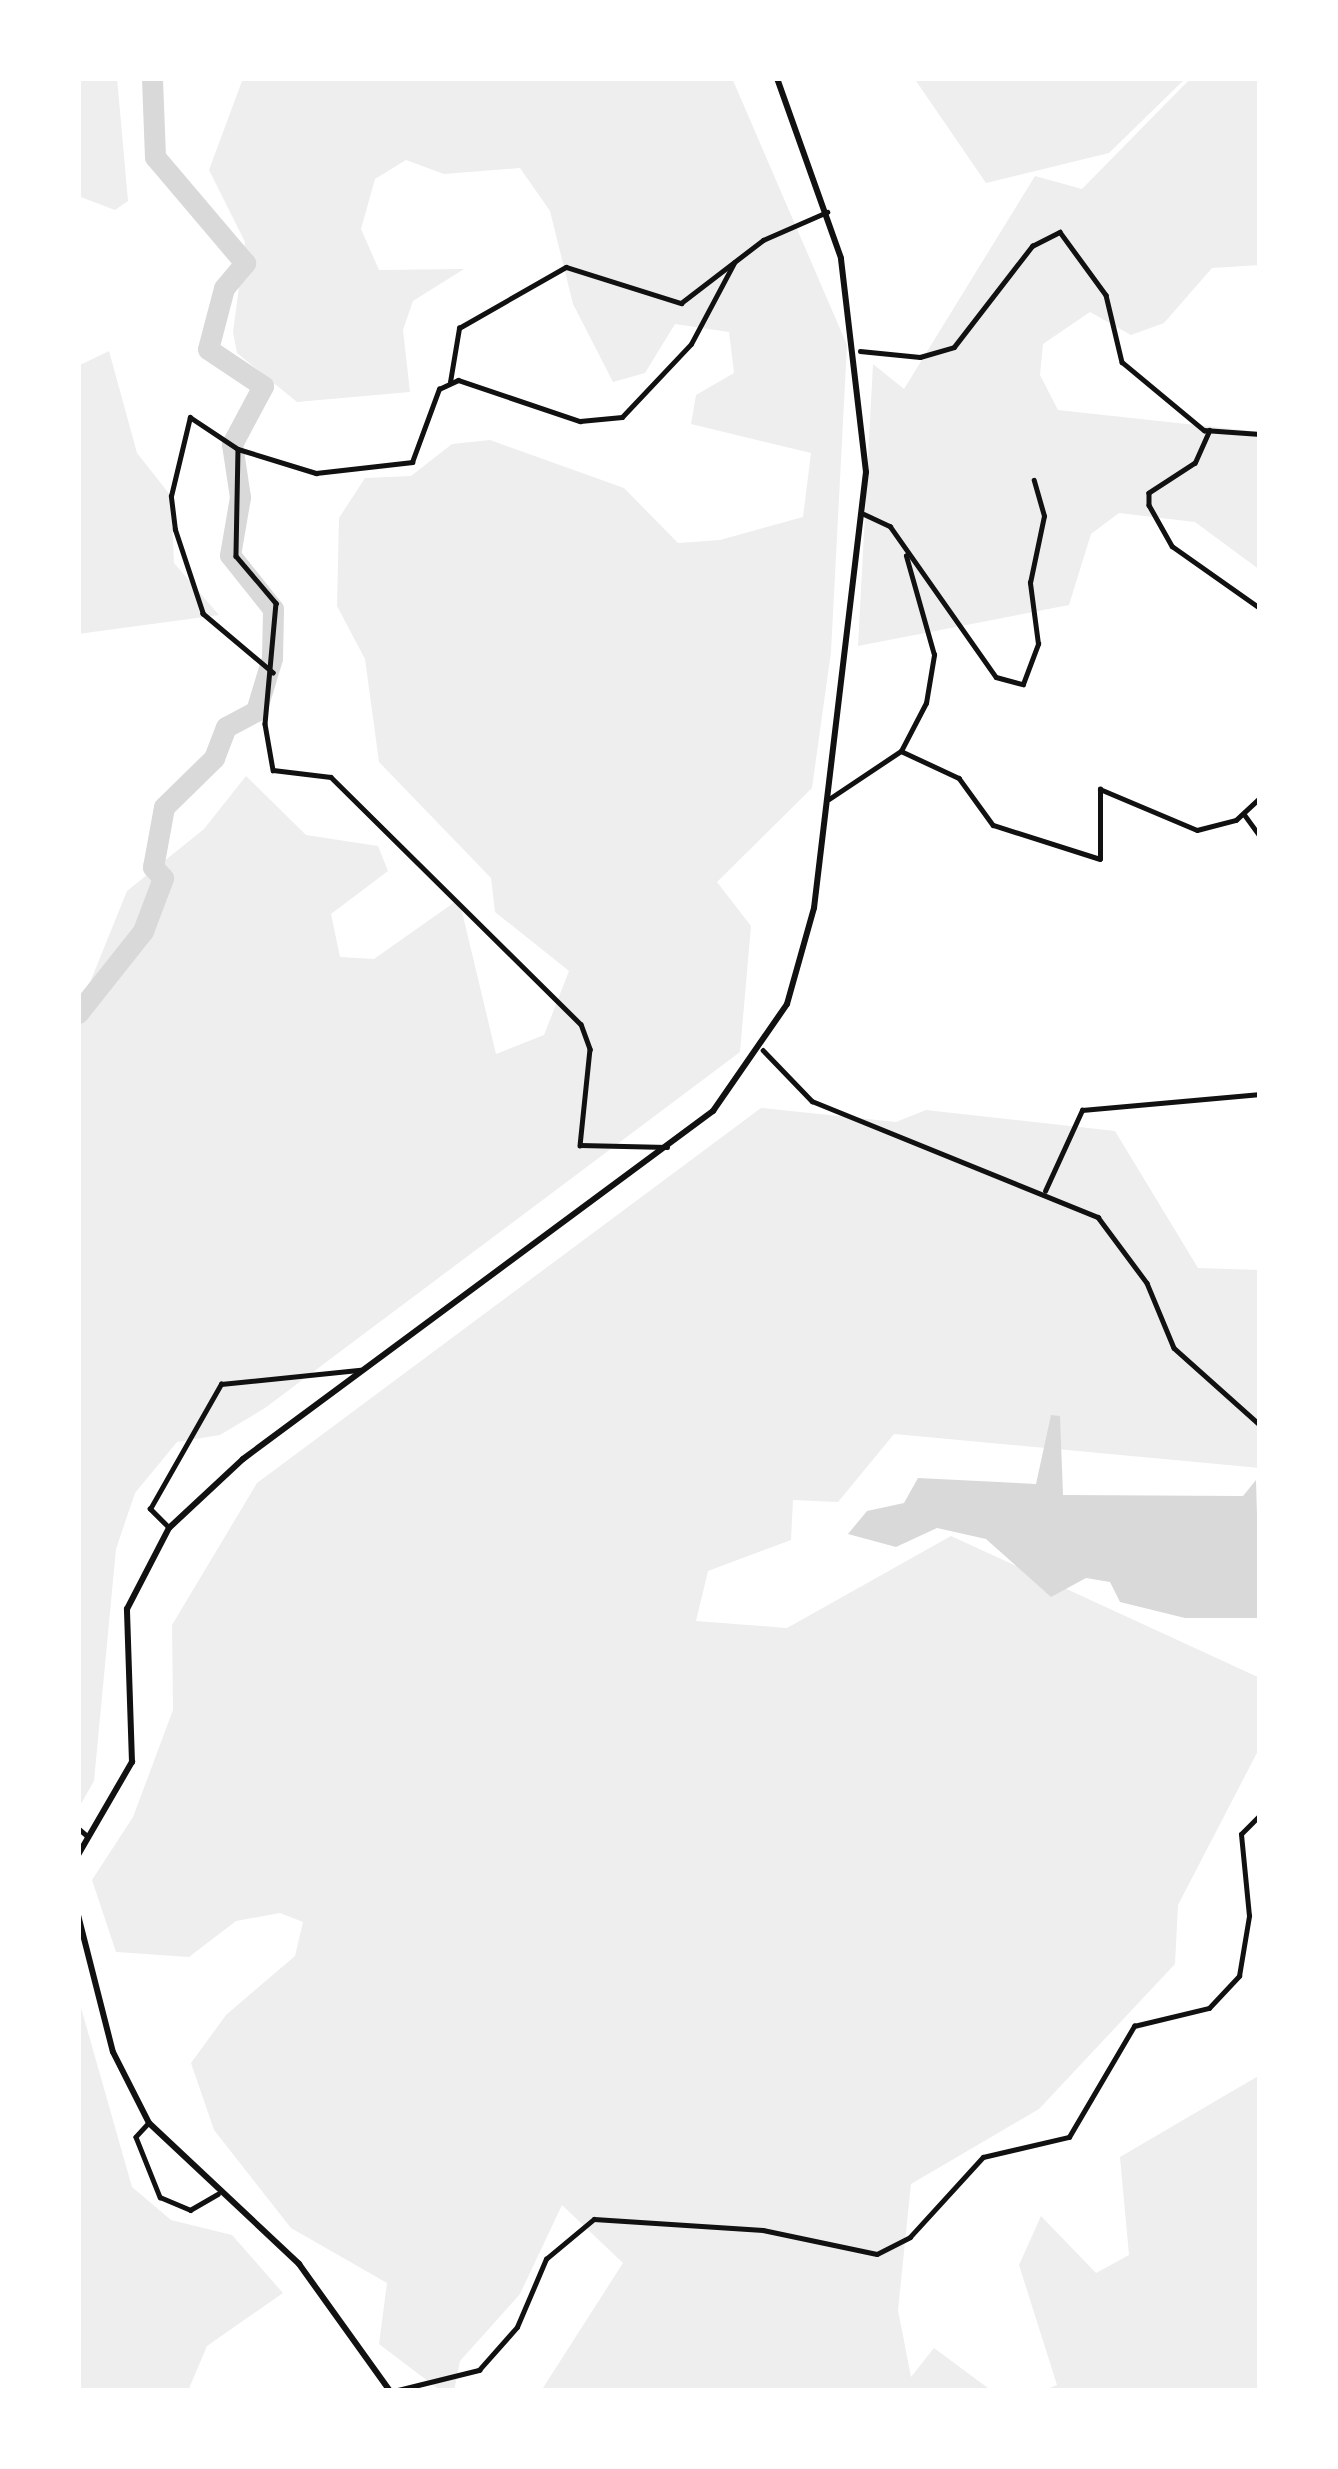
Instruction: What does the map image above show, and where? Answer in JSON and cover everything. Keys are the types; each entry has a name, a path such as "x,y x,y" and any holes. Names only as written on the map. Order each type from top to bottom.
{"main road":[{"path":"78,1856 132,1762 127,1609 169,1528 361,1370 668,1148 763,1050 807,943 864,514 860,351 827,212 777,78"},
{"path":"78,1916 113,2052 149,2123 218,2194 299,2264 392,2391"}],"street":[{"path":"273,673 202,614 175,530 171,496 190,417 234,447 316,473 412,462 450,382 459,328 566,267 681,303 734,263 827,212"},
{"path":"860,351 920,357 954,347 1032,246 1060,232 1106,295 1112,349 1210,430 1260,434"},
{"path":"450,382 580,422 622,417 691,344 734,263"},
{"path":"1210,430 1196,463 1149,493 1149,506 1172,546 1260,608"},
{"path":"234,447 236,556 276,603 273,770 331,777 580,1024 590,1049 580,1145 668,1148"},
{"path":"864,514 890,526 996,677 1023,684 1038,644 1030,583 1044,516 1034,480"},
{"path":"827,799 902,752 934,655 904,551"},
{"path":"902,752 959,778 993,825 1073,855 1100,859 1100,789 1178,829 1244,814 1260,799"},
{"path":"1244,814 1260,836"},
{"path":"763,1050 812,1101 1045,1191 1103,1221 1174,1348 1260,1424"},
{"path":"1045,1191 1082,1111 1260,1094"},
{"path":"169,1528 150,1509 221,1384 361,1370"},
{"path":"392,2391 469,2379 517,2327 555,2247 594,2218 763,2230 878,2254 910,2236 983,2157 1069,2137 1134,2026 1209,2008 1239,1976 1250,1916 1240,1834 1260,1815"},
{"path":"78,1828 86,1835"},
{"path":"149,2123 136,2137 160,2197 190,2210 218,2194"}],"shaded area":[{"path":"78,78 117,78 128,201 115,210 78,196"},
{"path":"732,78 847,345 831,652 812,788 717,882 751,926 740,1052 265,1408 220,1435 177,1442 135,1493 116,1549 94,1781 78,1809 78,1012 127,891 204,829 246,776 306,835 378,846 388,871 331,914 340,957 374,959 459,899 496,1054 544,1035 569,971 495,912 491,878 379,762 365,659 337,606 339,518 365,478 411,476 452,444 490,440 624,488 678,543 720,540 803,517 811,453 691,424 696,395 734,373 729,332 675,324 645,373 613,382 573,304 550,211 520,168 444,174 406,160 375,179 361,229 379,270 464,269 413,301 403,330 410,392 297,402 237,353 233,332 245,242 209,170 242,81"},
{"path":"914,78 1186,78 1109,153 986,183"},
{"path":"1191,78 1260,78 1260,265 1212,268 1164,323 1131,335 1090,312 1043,344 1040,375 1058,410 1260,432 1260,570 1195,522 1119,513 1091,534 1069,605 858,646 873,364 904,389 1035,176 1082,189"},
{"path":"109,351 137,453 171,496 174,563 219,615 78,634 78,366"},
{"path":"761,1108 896,1122 926,1110 1115,1131 1198,1268 1260,1270 1260,1468 894,1434 838,1502 793,1500 791,1540 708,1571 696,1621 787,1628 951,1536 1260,1678 1260,1747 1178,1905 1175,1964 1039,2109 911,2184 898,2310 911,2377 934,2348 992,2391 541,2391 623,2263 562,2205 520,2294 460,2361 454,2391 441,2391 379,2344 387,2283 291,2228 214,2130 191,2063 226,2015 295,1956 303,1922 280,1913 236,1921 189,1957 116,1952 92,1880 133,1817 173,1710 172,1625 257,1483"},
{"path":"1051,1415 1060,1416 1063,1495 1243,1496 1256,1480 1260,1618 1185,1618 1120,1602 1110,1582 1086,1578 1051,1597 986,1539 937,1528 896,1547 848,1534 867,1511 904,1503 918,1478 1036,1484"},
{"path":"78,1997 132,2187 171,2220 232,2235 283,2293 207,2346 188,2391 78,2391"},
{"path":"1260,2075 1260,2391 1042,2391 1057,2385 1019,2265 1041,2216 1096,2273 1129,2255 1120,2157"}],"waterway":[{"path":"78,1013 143,931 163,878 153,867 164,807 214,758 226,727 256,711 272,658 273,609 230,555 240,497 232,444 263,386 208,349 224,288 245,263 155,157 152,78"}]}
